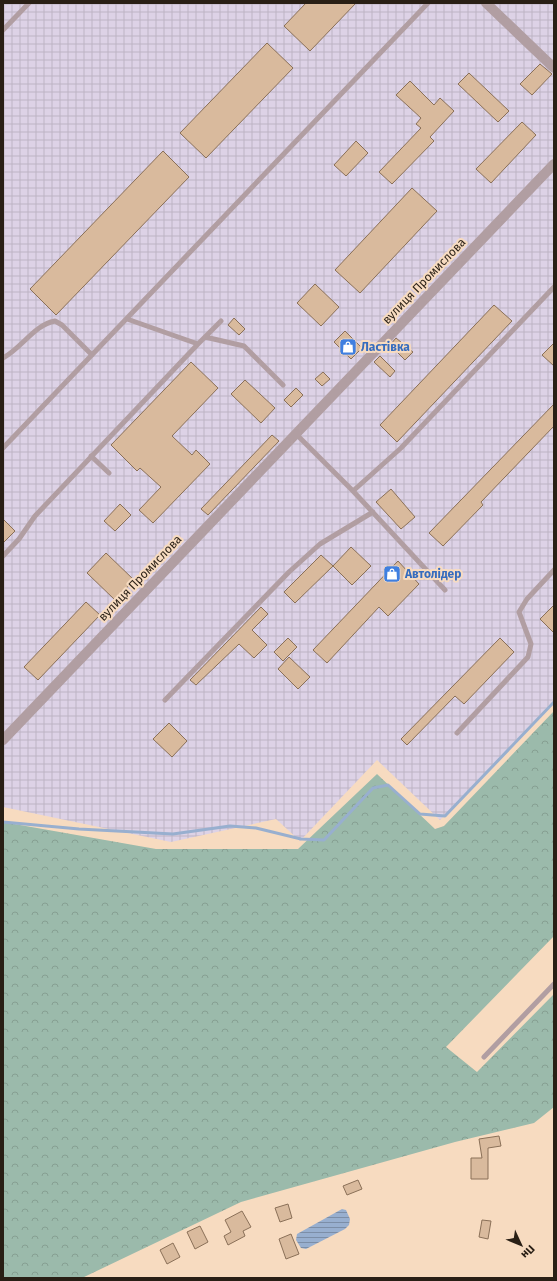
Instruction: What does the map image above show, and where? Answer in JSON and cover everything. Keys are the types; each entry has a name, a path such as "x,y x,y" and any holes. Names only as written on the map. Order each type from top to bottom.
{"street":[{"path":"486,3 554,68"},
{"name":"вулиця Промислова","path":"3,740 554,164"}],"lane":[{"path":"3,30 29,3"},
{"path":"3,448 428,3"},
{"path":"353,491 401,448 554,287"},
{"path":"127,319 198,344"},
{"path":"3,358 11,354 44,323 55,321 62,325 92,355"},
{"path":"3,556 19,539 35,516 221,321"},
{"path":"205,337 244,346 283,385"},
{"path":"296,434 353,491 445,590"},
{"path":"91,456 108,473"},
{"path":"165,700 289,572 320,544 372,512"},
{"path":"457,733 528,657 531,644 519,612 527,599 554,570"},
{"path":"484,1057 554,984"}],"shaded area":[{"path":"3,3 554,3 554,700 440,820 377,760 300,841 276,819 171,842 3,807"}],"green space":[{"path":"554,711 554,936 446,1047 477,1072 554,994 554,1107 534,1123 455,1142 241,1202 82,1278 3,1278 3,822 156,849 298,849 377,774 435,829 444,826"}],"water":[{"path":"342,1209 346,1210 350,1219 349,1225 345,1229 306,1249 301,1248 296,1240 297,1234"}],"building":[{"path":"306,3 356,3 310,51 284,26"},
{"path":"267,43 293,68 206,158 180,133"},
{"path":"540,64 552,74 532,95 520,84"},
{"path":"469,73 509,111 498,122 458,84"},
{"path":"410,81 434,105 440,98 454,111 430,137 434,141 392,184 379,172 421,128 416,124 421,118 396,95"},
{"path":"522,122 536,135 491,183 476,169"},
{"path":"356,141 368,153 346,176 334,165"},
{"path":"163,151 189,177 56,315 30,289"},
{"path":"412,188 437,211 360,293 335,270"},
{"path":"315,284 339,307 321,326 297,303"},
{"path":"494,305 512,321 397,442 380,425"},
{"path":"234,318 245,329 239,335 228,325"},
{"path":"345,331 362,348 351,359 334,342"},
{"path":"396,338 413,352 405,360 390,345"},
{"path":"554,343 554,366 542,355"},
{"path":"380,356 395,371 390,377 374,362"},
{"path":"191,362 218,388 172,436 192,455 196,450 210,464 153,523 139,510 161,487 140,468 137,471 111,445"},
{"path":"323,372 330,379 322,386 315,379"},
{"path":"245,380 275,408 261,423 231,394"},
{"path":"296,388 303,395 291,407 284,400"},
{"path":"554,404 554,426 481,502 483,505 443,546 429,533"},
{"path":"272,435 279,441 208,515 201,509"},
{"path":"391,489 415,517 401,529 376,502"},
{"path":"120,504 131,515 115,531 104,521"},
{"path":"3,519 15,531 3,543"},
{"path":"351,547 371,566 352,585 333,566"},
{"path":"106,553 134,580 115,600 87,573"},
{"path":"321,555 333,566 295,603 284,592"},
{"path":"398,561 419,584 388,616 379,607 327,663 313,650"},
{"path":"86,602 100,615 38,680 24,667"},
{"path":"554,605 554,633 540,619"},
{"path":"261,607 268,614 252,630 267,645 254,658 239,644 196,685 190,680"},
{"path":"288,638 297,647 283,661 274,652"},
{"path":"500,638 514,652 464,704 455,696 407,745 401,739"},
{"path":"289,657 310,677 298,689 278,669"},
{"path":"169,723 187,741 172,757 153,739"},
{"path":"499,1136 501,1146 488,1148 488,1179 471,1179 471,1158 482,1158 479,1139"},
{"path":"358,1180 362,1189 347,1195 343,1186"},
{"path":"288,1204 292,1218 280,1222 275,1208"},
{"path":"242,1211 251,1227 243,1231 245,1236 228,1245 224,1236 231,1232 225,1220"},
{"path":"482,1220 491,1221 488,1239 479,1237"},
{"path":"200,1226 208,1242 195,1249 187,1232"},
{"path":"291,1234 299,1254 286,1259 279,1239"},
{"path":"173,1243 180,1257 167,1264 160,1250"}],"waterway":[{"path":"3,822 79,829 173,834 230,826 256,828 301,839 324,840 373,788 388,785 420,814 445,816 554,702"}],"place":[{"name":"Ластівка","path":"348,347"},
{"name":"Автолідер","path":"392,574"}]}
